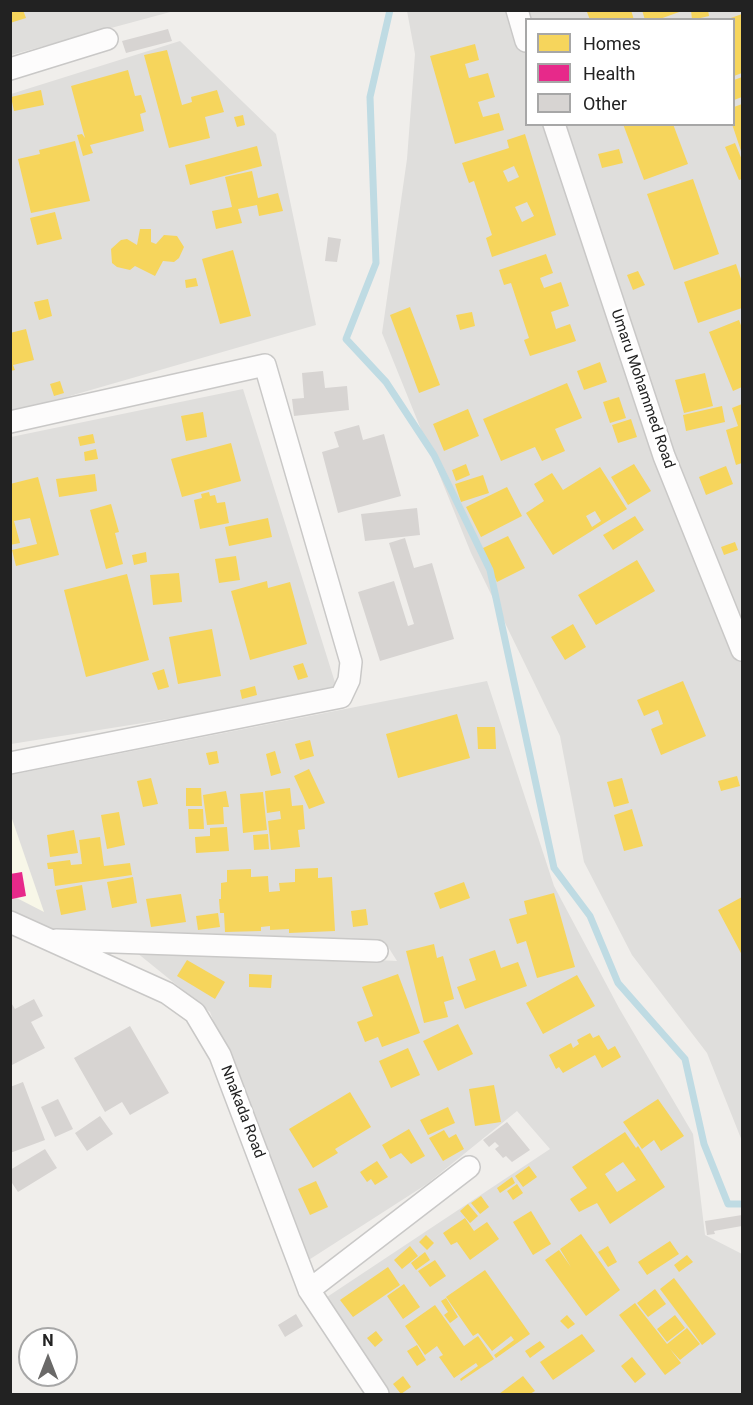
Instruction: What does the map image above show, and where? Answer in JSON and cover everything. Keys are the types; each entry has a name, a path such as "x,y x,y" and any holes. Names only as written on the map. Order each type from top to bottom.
{"street":[{"path":"517,10 525,38"},
{"path":"10,69 107,39"},
{"name":"Umaru Mohammed Road","path":"555,126 664,456 742,650"},
{"path":"10,422 265,365 351,662 348,680 341,697 10,764"},
{"name":"Nnakada Road","path":"10,922 167,993 195,1013 220,1055 309,1290 378,1395"},
{"path":"47,940 377,951"},
{"path":"309,1290 469,1167"}],"shaded area":[{"path":"11,11 174,11 11,55"},
{"path":"407,11 742,11 742,1141 707,1053 632,955 584,862 560,736 471,553 382,333 407,159 415,54"},
{"path":"180,41 276,134 316,325 11,413 11,94"},
{"path":"243,389 338,692 11,744 11,437"},
{"path":"487,681 554,886 619,1008 693,1134 705,1235 742,1254 742,1394 390,1394 321,1297 324,1299 550,1149 517,1111 427,1184 304,1263 210,1012 131,948 397,961 385,942 43,934 11,915 11,775"},
{"path":"11,816 44,912 11,895"}],"building: Homes":[{"path":"10,10 23,10 26,18 10,23"},
{"path":"631,10 633,18 589,18 587,12"},
{"path":"642,10 682,10 663,18 644,18"},
{"path":"691,10 708,10 709,16 692,18"},
{"path":"742,14 742,73 735,76 735,18 731,18"},
{"path":"475,44 479,60 465,64 469,78 488,73 495,97 478,102 483,117 499,113 504,130 455,144 430,56"},
{"path":"167,50 182,105 192,102 191,97 217,90 224,112 205,117 210,138 169,148 144,55"},
{"path":"128,70 135,96 141,95 146,112 140,114 144,131 90,145 93,153 83,156 77,135 82,134 85,138 71,86"},
{"path":"742,77 742,97 735,100 735,80"},
{"path":"41,90 44,105 14,111 11,97"},
{"path":"742,104 742,154 733,126 735,126 735,107"},
{"path":"243,115 245,125 237,127 234,117"},
{"path":"624,126 674,126 688,164 644,180"},
{"path":"525,134 556,235 492,257 486,238 492,235 474,181 469,183 462,163 509,148 507,140","holes":["514,166 519,177 508,182 503,171","527,202 534,216 522,222 515,207"]},
{"path":"75,141 90,201 31,213 18,159 40,154 39,150"},
{"path":"735,143 742,160 742,179 739,180 725,147"},
{"path":"257,146 262,166 190,185 185,165"},
{"path":"619,149 623,163 602,168 598,154"},
{"path":"252,171 258,198 278,193 283,211 259,216 257,205 238,209 242,223 216,229 212,211 232,207 225,177"},
{"path":"693,179 719,254 674,270 647,194"},
{"path":"55,212 62,239 37,245 30,218"},
{"path":"140,229 151,229 151,242 156,244 164,235 177,236 184,247 179,258 174,262 163,261 155,276 135,266 130,270 117,267 112,263 111,249 121,240 127,239 137,245"},
{"path":"233,250 251,316 220,324 202,259"},
{"path":"546,254 553,273 540,278 544,288 561,282 569,306 551,312 556,329 570,324 576,341 530,356 524,340 529,338 511,283 504,285 499,270"},
{"path":"736,264 742,282 742,308 698,323 684,282"},
{"path":"638,271 645,285 633,290 627,275"},
{"path":"196,278 198,286 186,288 185,280"},
{"path":"48,299 52,316 39,320 34,302"},
{"path":"410,307 440,385 419,393 390,315"},
{"path":"472,312 475,326 460,330 456,315"},
{"path":"739,320 742,328 742,387 733,391 709,332"},
{"path":"26,329 34,360 13,365 15,370 10,371 10,333"},
{"path":"600,362 607,382 584,390 577,371"},
{"path":"705,373 713,406 684,413 675,380"},
{"path":"60,381 64,393 54,396 50,384"},
{"path":"567,383 582,418 555,429 565,451 542,461 535,447 501,461 483,419"},
{"path":"619,397 626,418 610,423 603,402"},
{"path":"742,404 742,463 736,465 726,430 738,426 732,408"},
{"path":"722,406 725,422 686,431 683,415"},
{"path":"468,409 479,436 444,451 433,424"},
{"path":"203,412 207,437 186,441 181,416"},
{"path":"631,419 637,437 618,443 612,425"},
{"path":"93,434 95,443 80,446 78,437"},
{"path":"231,443 241,481 182,497 171,459"},
{"path":"96,449 98,459 85,461 84,452"},
{"path":"466,464 470,475 456,481 452,470"},
{"path":"634,464 651,491 628,505 611,477"},
{"path":"726,466 733,484 706,495 699,477"},
{"path":"600,467 627,509 553,555 526,513 544,501 534,484 552,473 563,490","holes":["595,511 601,521 592,527 586,516"]},
{"path":"95,474 97,491 59,497 56,479"},
{"path":"483,475 489,493 461,502 455,484"},
{"path":"38,477 59,555 16,566 12,550 37,544 30,518 14,521 20,543 10,545 10,484"},
{"path":"507,487 522,516 481,537 466,507"},
{"path":"209,492 210,496 215,495 217,503 225,502 229,523 200,529 194,500 202,498 201,494"},
{"path":"111,504 119,532 115,533 123,564 106,569 90,510"},
{"path":"635,516 644,530 613,550 603,535"},
{"path":"268,518 272,537 229,546 225,527"},
{"path":"508,536 525,568 497,582 481,549"},
{"path":"735,542 738,550 724,555 721,547"},
{"path":"146,552 147,562 134,565 132,555"},
{"path":"236,556 240,580 219,583 215,559"},
{"path":"637,560 655,591 596,625 578,595"},
{"path":"179,573 182,602 153,605 150,575"},
{"path":"127,574 149,660 86,677 64,590"},
{"path":"267,581 268,588 290,582 307,644 250,660 231,591"},
{"path":"573,624 586,647 565,660 551,637"},
{"path":"212,629 221,676 178,684 169,637"},
{"path":"303,663 308,677 298,680 293,666"},
{"path":"164,669 169,687 158,690 152,673"},
{"path":"683,681 706,736 661,755 651,729 663,724 658,710 644,716 637,700"},
{"path":"255,686 257,695 242,699 240,690"},
{"path":"457,714 470,758 398,778 386,734"},
{"path":"477,727 495,727 496,749 478,749"},
{"path":"310,740 314,756 300,760 295,744"},
{"path":"217,751 219,763 209,765 206,753"},
{"path":"275,751 281,773 271,776 266,754"},
{"path":"309,769 325,803 309,809 294,776"},
{"path":"737,776 740,786 721,791 718,781"},
{"path":"151,778 158,804 143,807 137,781"},
{"path":"622,778 629,803 614,807 607,782"},
{"path":"186,788 201,788 202,806 186,806"},
{"path":"290,788 292,806 303,805 305,829 298,830 300,847 271,850 268,821 281,819 280,811 267,813 265,791"},
{"path":"226,791 229,807 223,807 224,824 207,825 203,795"},
{"path":"263,792 267,830 243,833 240,794"},
{"path":"188,809 203,809 204,829 189,829"},
{"path":"632,809 643,846 624,851 614,815"},
{"path":"119,812 125,845 107,849 101,815"},
{"path":"227,827 229,851 196,853 195,837 210,836 210,828"},
{"path":"74,830 78,853 50,857 47,835"},
{"path":"268,834 269,849 254,850 253,835"},
{"path":"100,837 104,866 130,863 132,875 55,886 53,869 48,869 47,863 70,860 71,865 82,864 79,840"},
{"path":"318,868 318,878 332,877 335,931 289,933 289,929 270,930 270,926 261,927 261,931 225,932 224,913 220,913 219,899 221,899 221,883 227,882 227,870 251,869 251,877 268,876 269,892 280,891 279,883 295,882 295,869"},
{"path":"133,877 137,903 112,908 107,882"},
{"path":"464,882 470,898 440,909 434,893"},
{"path":"82,885 86,910 61,915 56,890"},
{"path":"554,893 575,967 537,978 526,941 517,944 509,919 527,914 524,901"},
{"path":"181,894 186,922 151,927 146,899"},
{"path":"742,897 742,955 718,910"},
{"path":"366,909 368,925 353,927 351,911"},
{"path":"218,913 220,927 198,930 196,916"},
{"path":"434,944 437,958 443,956 454,999 444,1002 448,1017 424,1023 406,951"},
{"path":"495,950 501,968 518,962 527,986 465,1009 457,987 476,980 469,959"},
{"path":"187,960 225,982 215,999 177,976"},
{"path":"249,974 272,975 271,988 249,987"},
{"path":"398,974 420,1033 382,1047 378,1037 365,1042 357,1022 373,1016 362,987"},
{"path":"577,975 595,1006 543,1034 526,1003"},
{"path":"458,1024 473,1054 438,1071 423,1041"},
{"path":"590,1033 593,1038 599,1035 608,1050 615,1046 621,1057 602,1068 595,1055 563,1073 559,1067 556,1069 549,1055 571,1043 573,1048 579,1044 577,1040"},
{"path":"408,1048 420,1075 391,1088 379,1061"},
{"path":"494,1085 501,1122 475,1126 469,1089"},
{"path":"350,1092 371,1127 335,1149 338,1153 313,1168 289,1129"},
{"path":"658,1099 684,1136 661,1151 654,1140 642,1149 623,1122"},
{"path":"448,1107 455,1123 428,1135 420,1120"},
{"path":"409,1129 425,1156 411,1164 401,1153 390,1159 382,1145"},
{"path":"444,1130 449,1138 456,1134 464,1149 443,1161 429,1138"},
{"path":"625,1132 636,1148 638,1146 665,1187 610,1224 597,1203 579,1212 570,1199 587,1188 572,1167","holes":["623,1162 636,1180 617,1192 605,1174"]},
{"path":"377,1161 388,1177 375,1185 371,1179 367,1182 360,1172"},
{"path":"529,1166 537,1177 523,1187 515,1176"},
{"path":"512,1177 515,1183 500,1193 497,1188"},
{"path":"316,1181 328,1207 310,1215 298,1189"},
{"path":"517,1184 523,1193 513,1200 507,1191"},
{"path":"481,1196 489,1207 480,1214 471,1203"},
{"path":"468,1204 478,1216 470,1223 460,1211"},
{"path":"531,1211 551,1244 533,1255 513,1222"},
{"path":"465,1218 474,1231 487,1222 499,1239 470,1260 457,1242 451,1245 443,1233"},
{"path":"581,1234 620,1290 586,1316 545,1260 559,1250 571,1267 560,1249"},
{"path":"426,1235 434,1243 427,1250 419,1242"},
{"path":"670,1241 679,1254 647,1275 638,1262"},
{"path":"410,1246 418,1256 402,1269 394,1260"},
{"path":"608,1246 617,1262 608,1267 598,1252"},
{"path":"425,1252 430,1260 416,1270 411,1263"},
{"path":"687,1255 693,1262 679,1272 674,1265"},
{"path":"435,1260 446,1276 430,1287 418,1271"},
{"path":"388,1267 400,1285 353,1317 340,1300"},
{"path":"485,1270 530,1334 496,1358 494,1355 514,1340 511,1336 492,1351 478,1333 473,1336 446,1297"},
{"path":"674,1278 716,1334 702,1345 660,1289"},
{"path":"404,1284 420,1307 403,1319 387,1296"},
{"path":"655,1289 666,1304 648,1317 637,1303"},
{"path":"446,1298 458,1317 450,1323 444,1315 448,1312 441,1301"},
{"path":"635,1303 667,1344 687,1328 700,1344 680,1360 670,1349 681,1363 665,1375 619,1315"},
{"path":"435,1305 464,1346 478,1336 494,1359 461,1381 460,1379 478,1366 476,1363 454,1378 439,1357 443,1355 437,1346 425,1355 405,1326"},
{"path":"567,1315 575,1324 568,1329 560,1321"},
{"path":"675,1315 685,1328 667,1342 657,1329"},
{"path":"376,1331 383,1340 375,1347 367,1338"},
{"path":"582,1334 595,1351 553,1380 540,1362"},
{"path":"540,1341 545,1347 530,1358 525,1351"},
{"path":"417,1345 426,1360 417,1366 407,1351"},
{"path":"632,1357 646,1374 635,1383 621,1366"},
{"path":"403,1376 411,1387 401,1394 393,1384"},
{"path":"523,1376 535,1391 530,1394 499,1394"}],"building: Health":[{"path":"22,872 26,896 12,899 10,874"}],"building: Other":[{"path":"168,29 172,41 126,53 122,41"},
{"path":"328,237 341,239 337,262 325,261"},
{"path":"323,371 325,388 347,386 349,410 294,416 292,399 304,398 302,373"},
{"path":"359,425 363,440 384,434 401,496 338,513 322,452 339,447 334,432"},
{"path":"417,508 420,535 365,541 361,514"},
{"path":"405,538 414,568 432,563 454,639 380,661 358,592 394,581 408,626 414,624 389,543"},
{"path":"34,999 43,1016 31,1022 45,1048 10,1066 10,1001 15,1009"},
{"path":"130,1026 169,1093 130,1115 122,1102 105,1112 74,1058"},
{"path":"23,1082 45,1140 10,1153 10,1087"},
{"path":"58,1099 73,1129 55,1137 41,1107"},
{"path":"100,1116 113,1134 87,1151 75,1133"},
{"path":"507,1122 530,1150 512,1162 506,1156 503,1158 495,1149 499,1146 495,1142 489,1147 483,1140"},
{"path":"45,1149 57,1168 18,1192 10,1180 10,1170"},
{"path":"742,1215 742,1226 714,1231 715,1234 707,1235 705,1221"},
{"path":"296,1314 303,1326 285,1337 278,1325"}],"waterway":[{"path":"390,10 370,97 376,263 346,339 386,382 434,455 490,570 554,868 590,916 618,983 685,1059 704,1144 728,1204 742,1204"}]}
